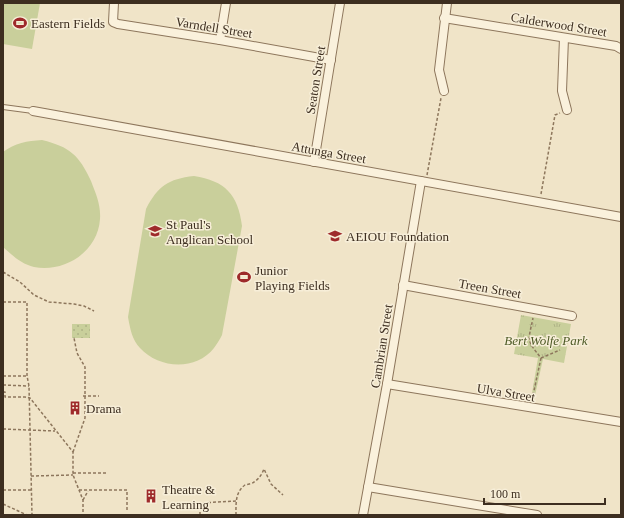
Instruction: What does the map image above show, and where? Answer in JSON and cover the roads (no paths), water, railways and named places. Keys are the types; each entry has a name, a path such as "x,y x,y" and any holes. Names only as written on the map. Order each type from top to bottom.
{"street":[{"name":"Varndell Street","path":"114,3 113,22 331,60"},
{"path":"220,40 226,3"},
{"name":"Seaton Street","path":"314,162 340,3"},
{"path":"444,90 439,70 444,18 447,3"},
{"name":"Calderwood Street","path":"444,18 616,46 621,49"},
{"path":"564,38 562,91 567,110"},
{"name":"Attunga Street","path":"33,112 314,162 424,179 621,217"},
{"name":"Cambrian Street","path":"363,515 403,285 424,179"},
{"name":"Treen Street","path":"403,285 572,316"},
{"name":"Ulva Street","path":"387,384 621,422"},
{"path":"368,487 537,515"}],"lane":[{"path":"3,107 33,112"}],"place":[{"name":"Eastern Fields","path":"20,23"},
{"name":"St Paul's Anglican School","path":"155,231"},
{"name":"AEIOU Foundation","path":"335,236"},
{"name":"Junior Playing Fields","path":"244,277"},
{"name":"Drama","path":"75,408"},
{"name":"Theatre & Learning","path":"151,496"}],"park label":[{"name":"Bert Wolfe Park","path":"546,340"}]}
